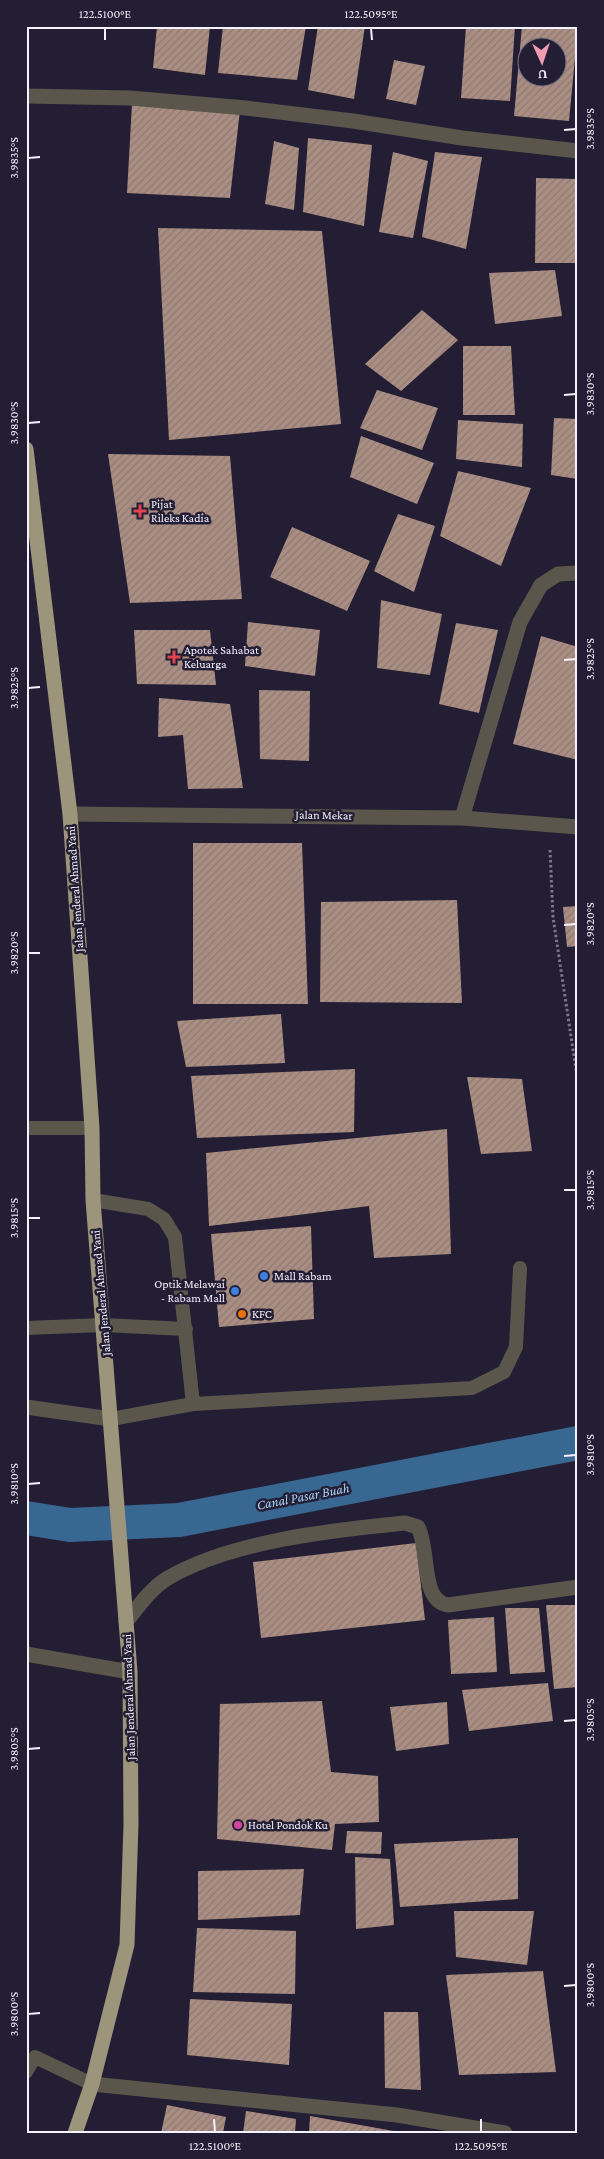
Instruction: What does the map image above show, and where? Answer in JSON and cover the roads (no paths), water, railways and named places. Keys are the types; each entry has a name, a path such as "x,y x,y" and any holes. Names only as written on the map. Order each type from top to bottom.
{"highway":[{"name":"Jalan Jenderal Ahmad Yani","path":"26,449 70,814 92,1128 93,1200 111,1419 112,1462 130,1672 131,1824 127,1945 92,2084 75,2133"}],"street":[{"path":"26,96 130,98 246,108 353,121 462,138 578,151"},
{"path":"462,818 520,622 541,585 558,574 578,573"},
{"name":"Jalan Mekar","path":"70,814 462,818 578,827"},
{"path":"26,1407 111,1419"},
{"path":"126,1622 144,1599 167,1578 207,1561 249,1547 405,1523 418,1527 423,1538 432,1597 440,1604 448,1605 578,1588"},
{"path":"26,1654 130,1672"},
{"path":"92,2084 397,2115 505,2133"}],"lane":[{"path":"26,1128 92,1128"},
{"path":"93,1200 148,1210 164,1219 175,1237 193,1404"},
{"path":"111,1419 193,1404 472,1388 504,1372 516,1347 520,1268"},
{"path":"26,1328 103,1325 186,1329"},
{"path":"26,2072 35,2057 92,2084"}],"waterway":[{"name":"Canal Pasar Buah","path":"26,1518 70,1525 179,1520 578,1443"}],"place":[{"name":"Pijat Rileks Kadia","path":"140,511"},
{"name":"Apotek Sahabat Keluarga","path":"174,657"},
{"name":"Mall Rabam","path":"264,1276"},
{"name":"Optik Melawai - Rabam Mall","path":"235,1291"},
{"name":"KFC","path":"242,1314"},
{"name":"Hotel Pondok Ku","path":"238,1825"}]}
